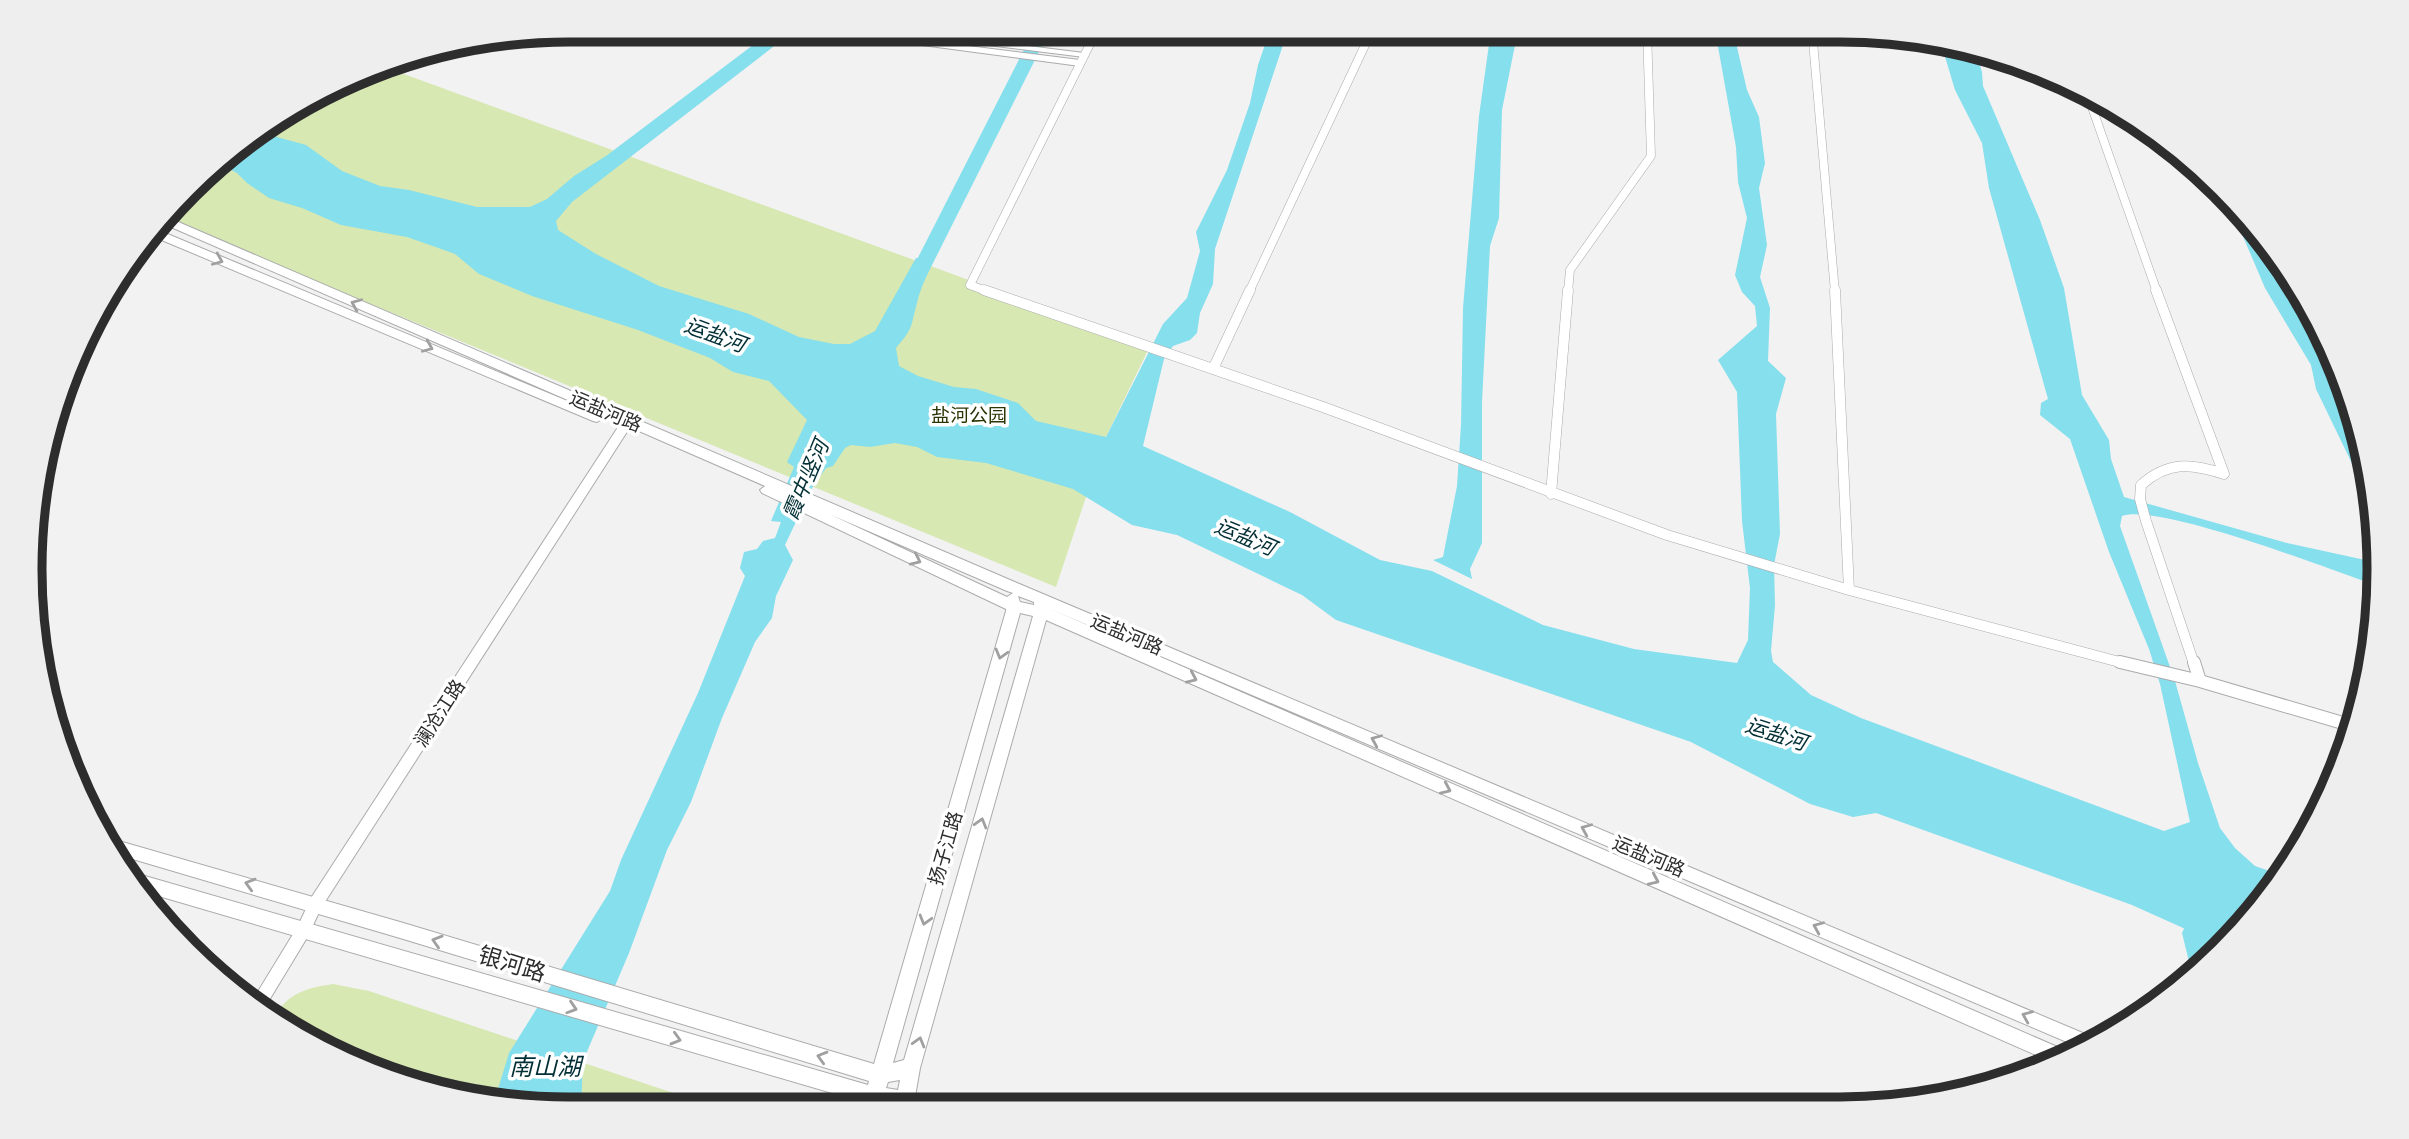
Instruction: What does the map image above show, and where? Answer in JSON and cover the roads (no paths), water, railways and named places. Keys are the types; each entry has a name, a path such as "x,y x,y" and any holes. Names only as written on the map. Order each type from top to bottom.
{"main road":[{"name":"运盐河路","path":"171,224 625,425"},
{"name":"运盐河路","path":"161,236 1012,587 1041,605 2051,1053"},
{"name":"运盐河路","path":"813,505 1013,606 1041,605 2080,1039"},
{"name":"扬子江路","path":"873,1097 1013,606 1012,587"},
{"name":"扬子江路","path":"905,1097 911,1068 1041,605"},
{"name":"银河路","path":"123,849 316,903 880,1075 911,1068"},
{"name":"银河路","path":"146,884 534,995 856,1097"}],"street":[{"path":"931,42 1082,59"},
{"path":"965,42 1082,59"},
{"path":"1091,42 970,285 1213,369 1487,468 1551,494 1743,560 2200,681 2344,723"},
{"path":"1213,369 1366,42"},
{"path":"1551,494 1570,270 1651,156 1647,42"},
{"path":"1813,42 1836,317 1849,590"},
{"path":"2092,107 2224,474 2194,463 2171,464 2152,474 2141,485 2140,499 2146,521 2200,681"},
{"name":"澜沧江路","path":"262,998 303,931 316,903 625,425"}],"water":[{"path":"757,42 779,42 572,202 556,221 558,230 596,254 659,286 749,314 799,337 834,344 850,344 875,331 916,258 933,260 920,292 911,327 896,348 899,366 918,376 954,387 976,389 1018,403 1036,421 1106,437 1163,324 1187,298 1200,251 1196,232 1227,170 1250,103 1266,42 1284,42 1215,249 1213,284 1200,313 1197,333 1190,340 1173,346 1164,359 1143,446 1290,512 1380,560 1432,571 1543,625 1634,649 1737,663 1748,640 1750,588 1742,521 1737,392 1718,360 1757,326 1755,306 1742,292 1735,275 1747,218 1738,182 1736,147 1717,42 1736,42 1747,90 1759,117 1765,163 1759,188 1767,245 1760,277 1770,308 1768,361 1786,378 1776,414 1780,534 1774,565 1775,605 1771,651 1773,662 1811,695 1861,718 2164,831 2190,822 2160,684 2149,649 2109,552 2070,439 2040,415 2041,403 2048,399 1989,188 1982,143 1955,90 1944,52 1979,61 1983,86 2040,220 2064,288 2082,395 2109,440 2111,459 2124,497 2287,543 2367,560 2367,582 2207,528 2171,519 2142,515 2122,516 2120,526 2175,681 2220,828 2235,848 2255,866 2272,872 2213,941 2132,905 1876,813 1853,817 1810,804 1691,742 1336,620 1302,595 1177,535 1132,525 1073,489 986,463 937,457 917,447 895,443 870,447 851,445 845,448 833,466 826,468 812,488 785,545 793,560 776,596 772,618 755,642 722,718 691,802 667,850 629,953 583,1061 582,1097 497,1091 509,1053 610,891 621,860 698,693 745,576 740,568 744,552 757,549 763,541 775,538 781,522 771,521 794,467 787,462 807,420 769,381 733,372 710,358 638,330 532,296 479,274 455,254 407,237 341,225 302,208 269,198 228,168 270,135 306,145 342,171 380,186 409,190 477,207 530,207 547,199 574,176 606,156"},
{"path":"1489,42 1516,42 1502,110 1499,218 1490,246 1482,402 1482,543 1470,569 1472,579 1433,560 1443,557 1457,486 1463,308 1479,116"},
{"path":"2238,224 2278,276 2313,336 2339,400 2358,477 2316,389 2311,365 2265,288"}],"waterway":[{"name":"霞中竖河","path":"912,287 1036,42"},
{"path":"2196,933 2200,954"}],"water label":[{"name":"运盐河","path":"715,335"},
{"name":"运盐河","path":"1245,537"},
{"name":"运盐河","path":"1776,734"},
{"name":"南山湖","path":"545,1067"}],"park label":[{"name":"盐河公园","path":"969,415"}]}
